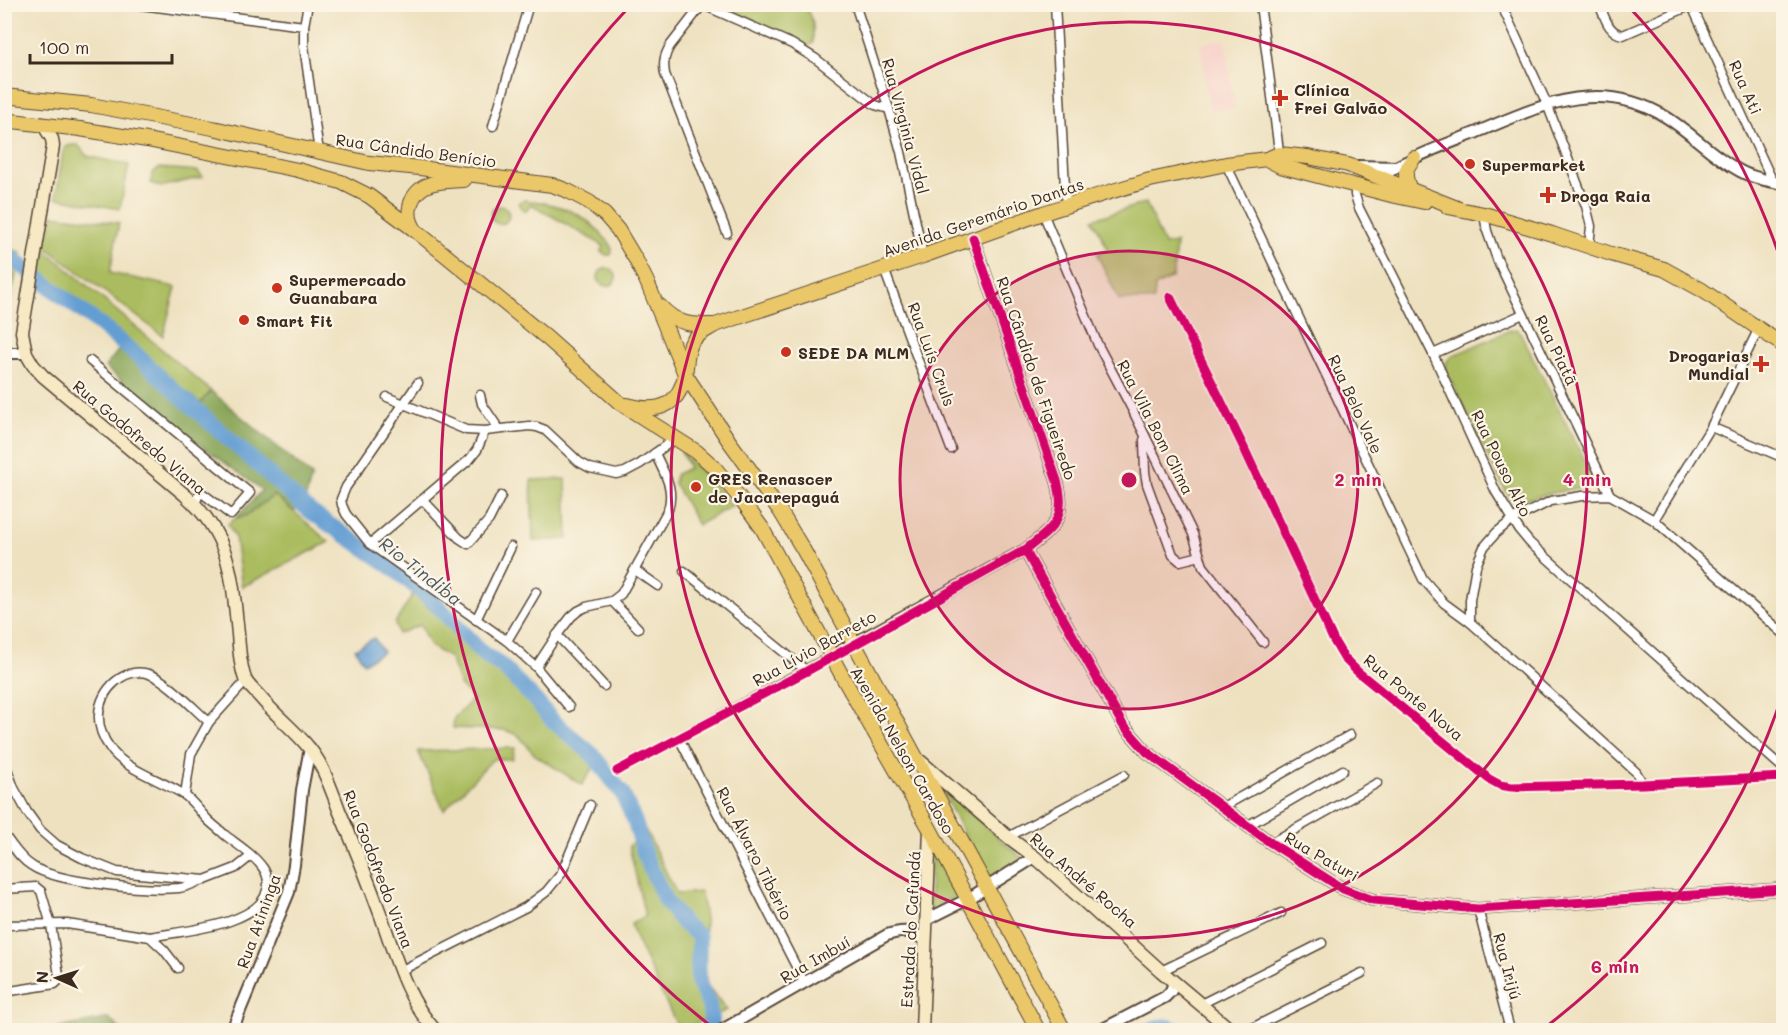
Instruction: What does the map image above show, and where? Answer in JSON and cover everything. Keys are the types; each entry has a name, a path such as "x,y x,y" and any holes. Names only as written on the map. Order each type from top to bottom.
{"main road":[{"name":"Rua Cândido Benício","path":"4,96 91,105 213,128 369,163 552,185 568,191 589,202 618,230 653,296 685,374"},
{"path":"4,120 71,128 210,152 341,182 369,196 416,231 547,338 620,403"},
{"path":"26,352 22,332 53,146 52,138 43,124"},
{"path":"53,146 71,128"},
{"name":"Avenida Geremário Dantas","path":"620,403 658,409 676,397 685,374 691,344 698,335 715,325 923,256 1043,213 1150,180 1226,164 1308,157 1348,165 1457,208"},
{"path":"1410,190 1406,169 1414,158"},
{"name":"Avenida Geremário Dantas","path":"1275,160 1391,195 1484,214 1664,269 1702,290 1784,346"},
{"path":"416,231 410,222 409,208 414,195 425,186 434,182 496,178"},
{"path":"1355,185 1381,178"},
{"name":"Avenida Geremário Dantas","path":"653,296 660,307 677,321 690,325 715,325"},
{"name":"Rua Godofredo Viana","path":"26,352 33,365 53,386 195,504 215,530 231,571 241,664 246,681 268,707 310,748 322,768 359,858 400,971 425,1020 435,1030"},
{"name":"Avenida Nelson Cardoso","path":"685,374 729,441 780,511 826,590 853,644 1064,1030"},
{"name":"Avenida Nelson Cardoso","path":"620,403 697,452 714,467 762,528 831,656 930,829 1038,1030"},
{"name":"Rua André Rocha","path":"914,755 1008,837 1035,857 1161,971 1231,1030"},
{"name":"Estrada do Cafundá","path":"922,1030 930,829"}],"street":[{"path":"133,4 304,26"},
{"path":"308,4 304,26 304,46 319,152"},
{"path":"494,126 529,4"},
{"name":"Rua Virginia Vidal","path":"855,4 901,152 923,256"},
{"path":"1055,4 1066,206"},
{"path":"1260,4 1275,160"},
{"path":"1501,4 1547,104 1586,206 1591,226 1590,247"},
{"path":"1599,4 1611,31 1623,35 1691,5"},
{"path":"727,232 665,74 664,66 670,46 701,5 792,44 816,59 875,105 889,109"},
{"name":"Rua Ati","path":"1691,5 1778,183"},
{"path":"1381,178 1414,158 1547,104 1591,96 1610,97 1645,105 1681,127 1734,168 1757,178 1778,183"},
{"name":"Rua Belo Vale","path":"1226,164 1423,579 1444,603 1470,622 1635,772 1643,784"},
{"path":"1348,165 1396,167"},
{"name":"Rua Pouso Alto","path":"1355,185 1359,208 1433,354 1496,492 1520,531 1530,543 1784,769"},
{"name":"Rua Vila Bom Clima","path":"1043,213 1098,345 1193,534 1208,575 1263,642"},
{"name":"Rua Piatã","path":"1484,214 1491,244 1610,495"},
{"name":"Rua Cândido de Figueiredo","path":"973,238 1061,494 1061,510 1057,521 1050,531 1025,550"},
{"name":"Rua Luís Cruls","path":"884,269 951,449"},
{"name":"Rua Ponte Nova","path":"1170,297 1244,448 1334,641 1344,657 1358,672 1490,779 1511,788 1784,777"},
{"path":"1433,354 1523,314"},
{"path":"1654,520 1711,427 1758,330"},
{"path":"4,353 26,352"},
{"path":"90,362 250,493 231,515 202,493 195,504"},
{"path":"418,383 343,492 342,505 346,514 370,544 507,640 536,666 569,707"},
{"path":"480,395 482,404 499,429"},
{"path":"387,397 466,430 485,431 537,427 545,430 579,462 590,468 616,474 625,472 676,438"},
{"path":"1711,427 1784,458"},
{"path":"370,544 470,459 477,450 485,431"},
{"path":"1144,437 1147,484 1173,555 1180,561 1200,556"},
{"path":"536,666 557,635 578,611 612,601 621,594 635,570 668,510 671,500 671,489 655,453"},
{"path":"1470,622 1476,566 1484,547 1497,532 1512,520 1551,501 1582,496 1610,495 1654,520 1784,634"},
{"path":"423,500 459,538 468,544 489,520 501,496"},
{"path":"476,620 511,547"},
{"name":"Rua Lívio Barreto","path":"617,771 807,671 1025,550"},
{"name":"Rua Paturi","path":"1025,550 1123,725 1147,752 1271,843 1343,889 1373,900 1478,909 1784,889"},
{"path":"635,570 658,586"},
{"name":"Rua Lívio Barreto","path":"684,571 807,671"},
{"path":"507,640 536,592"},
{"path":"612,601 638,628"},
{"path":"557,635 604,686"},
{"path":"4,925 67,924 150,937 218,925 248,914 261,903 267,892 268,879 262,868 209,821 185,795 132,767 111,751 101,734 99,713 106,693 117,679 133,673 149,674 166,685 209,722"},
{"path":"185,795 191,754 209,722 246,681"},
{"path":"1221,808 1350,735"},
{"name":"Rua Álvaro Tibério","path":"679,738 804,982"},
{"name":"Rua Atininga","path":"232,1030 289,892 302,790 310,748"},
{"path":"4,761 14,788 27,812 40,830 57,845 117,872 205,880"},
{"path":"1247,826 1342,770"},
{"path":"1008,837 1124,775"},
{"path":"1271,843 1377,783"},
{"path":"400,971 526,907 546,892 561,874 590,805"},
{"path":"4,835 24,860 34,868 52,876 130,887 181,888 236,868 251,856"},
{"path":"926,920 968,899 1035,857"},
{"path":"4,889 36,887 39,889 51,925 59,975 59,980 55,984 4,992"},
{"name":"Rua Irijú","path":"1478,909 1510,1030"},
{"path":"1161,971 1281,913"},
{"name":"Rua Imbuí","path":"722,1030 887,935 896,932 911,932 924,940"},
{"path":"150,937 178,968"},
{"path":"1201,1004 1322,943"},
{"path":"1248,1030 1362,973"},
{"path":"1101,1030 1165,997 1171,991 1174,982"}],"shaded area":[{"path":"1225,39 1235,108 1210,112 1200,43"}],"green space":[{"path":"709,5 805,5 813,23 813,43 806,47"},
{"path":"78,145 87,156 129,165 120,209 56,198 63,151 65,147"},
{"path":"160,168 198,171 203,177 160,187 151,183 152,173"},
{"path":"525,200 558,206 587,220 609,242 612,249 611,255 601,252 604,246 531,204 526,211 521,208 519,202"},
{"path":"1146,203 1164,245 1176,243 1173,277 1155,287 1154,300 1119,300 1097,254 1108,249 1093,219"},
{"path":"496,206 504,206 509,211 507,222 496,224 491,219 491,211"},
{"path":"52,215 119,223 110,273 176,287 163,336 46,247"},
{"path":"4,247 21,252 10,301 5,299"},
{"path":"44,249 211,391 200,404 40,272"},
{"path":"607,268 613,271 616,277 613,283 607,286 601,283 598,277 601,271"},
{"path":"1516,329 1520,332 1592,475 1593,479 1587,486 1520,500 1512,499 1506,492 1446,371 1446,363 1450,357"},
{"path":"125,342 200,403 211,391 312,476 306,497 294,512 274,495 245,516 236,518 262,490 178,429 105,367"},
{"name":"GRES Renascer de Jacarepaguá","path":"681,452 732,506 698,525 674,483 676,474 689,468"},
{"path":"566,479 568,539 533,541 531,480"},
{"path":"275,495 329,542 242,587 235,537 228,524 236,518 245,516"},
{"path":"413,594 525,693 551,724 587,754 595,765 582,785 535,755 518,735 504,730 453,728 454,718 473,699 460,685 450,658 430,646 420,625 398,634 395,623"},
{"path":"515,748 512,759 493,759 444,810 418,751"},
{"path":"939,785 1023,859 988,881"},
{"path":"645,829 677,894 701,892 705,918 704,961 707,985 727,1010 682,1030 679,1030 631,924 645,916 629,846"},
{"path":"932,841 960,894 929,910"},
{"path":"109,1018 121,1030 48,1030"}],"water":[{"path":"374,638 383,652 364,663 355,649"}],"waterway":[{"name":"Rio Tindiba","path":"4,252 138,356 311,512 392,567 434,602 482,653 503,667 553,721 593,755 622,793 635,822 645,856 665,900 683,923 699,936 698,981 709,1005 713,1030"},
{"name":"Rio Tindiba","path":"1151,1030 1164,1027 1176,1030"}],"cycle path":[{"path":"617,771 807,671 1025,550 1043,536 1055,522 1060,505 1057,481 973,238"},
{"path":"1170,297 1344,658 1489,779 1500,785 1511,787 1643,784 1784,777"},
{"path":"1025,550 1123,725 1147,752 1271,843 1343,889 1373,900 1478,909 1784,889"}],"place":[{"name":"Clínica Frei Galvão","path":"1280,98"},
{"name":"Supermarket","path":"1470,164"},
{"name":"Droga Raia","path":"1548,195"},
{"name":"Supermercado Guanabara","path":"277,288"},
{"name":"Smart Fit","path":"244,320"},
{"name":"SEDE DA MLM","path":"786,352"},
{"name":"Drogarias Mundial","path":"1761,364"},
{"name":"GRES Renascer de Jacarepaguá","path":"696,487"}]}
